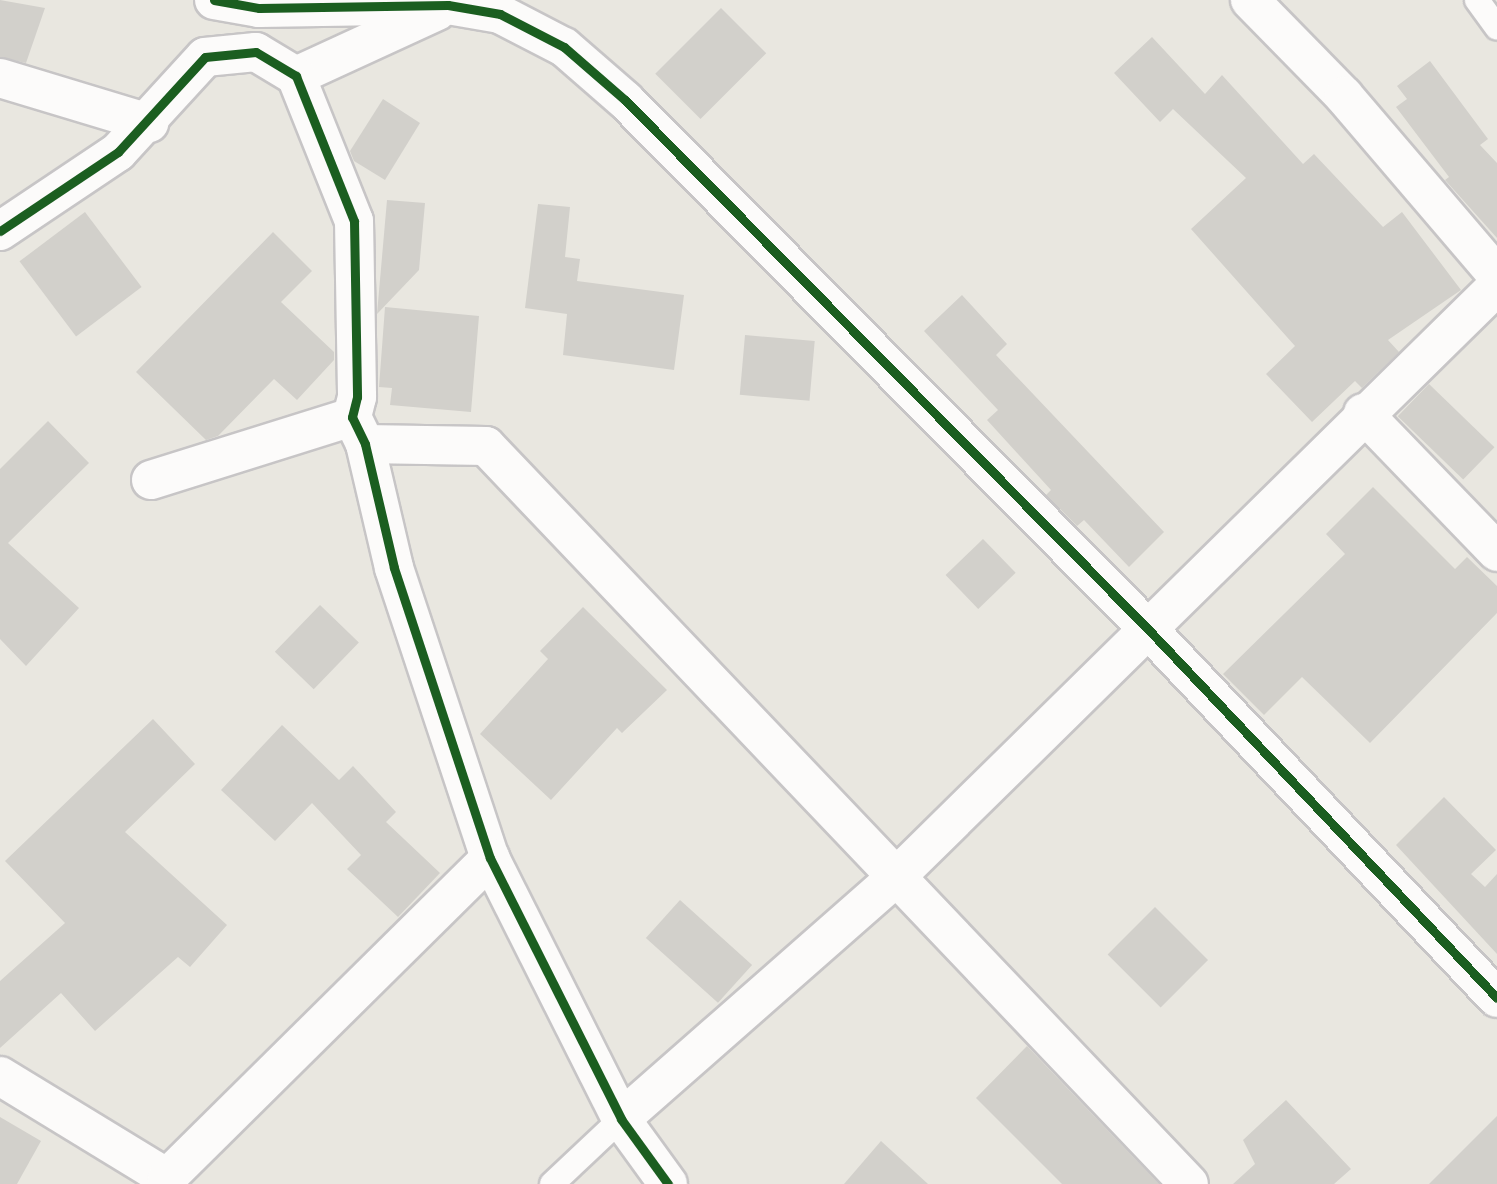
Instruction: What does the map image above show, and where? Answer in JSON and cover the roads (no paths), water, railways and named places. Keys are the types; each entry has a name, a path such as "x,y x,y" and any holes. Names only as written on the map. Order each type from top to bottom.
{"street":[{"path":"214,0 259,8 448,5 500,14 564,47 625,100 1147,628 1497,998"},
{"path":"1250,0 1344,96 1497,275"},
{"path":"296,76 448,5"},
{"path":"0,231 118,152 149,122 205,57 256,51 296,76 354,221 359,430 394,568 490,859 621,1119 667,1184"},
{"path":"0,78 149,122"},
{"path":"621,1119 895,878 1363,413 1497,285"},
{"path":"1363,413 1497,552"},
{"path":"150,480 359,430 486,446 1189,1184"},
{"path":"0,1076 167,1178 490,859"}],"lane":[{"path":"1477,0 1497,28"},
{"path":"552,1184 621,1119"}]}
